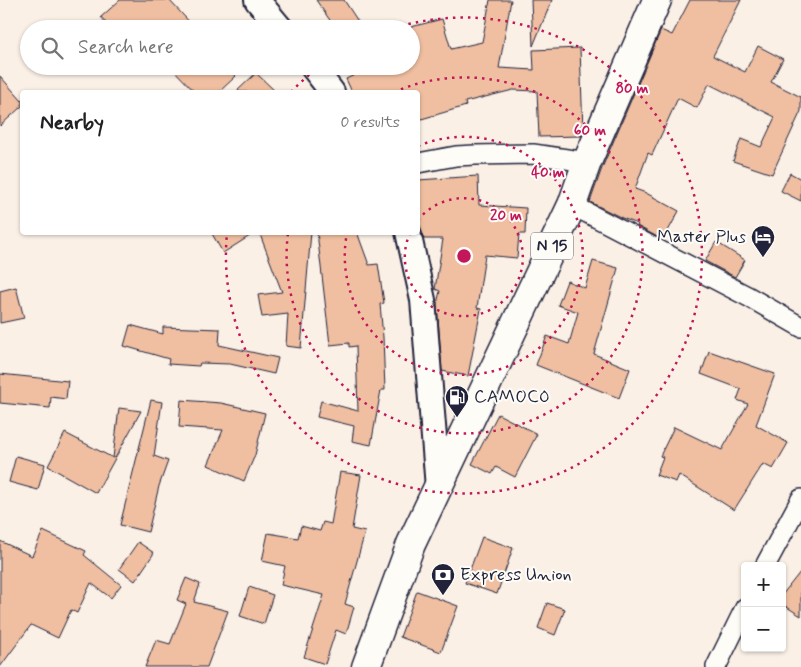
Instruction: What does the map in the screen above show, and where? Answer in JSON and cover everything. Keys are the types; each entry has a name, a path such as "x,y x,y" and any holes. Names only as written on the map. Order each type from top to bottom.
{"highway":[{"name":"N 15","path":"366,667 411,544 572,205 587,162 657,0"}],"main road":[{"path":"257,0 274,20"},
{"path":"319,75 330,90"},
{"path":"409,235 423,300 438,488"}],"street":[{"path":"420,163 456,156 533,154 587,162"},
{"path":"572,205 749,297 801,328"},
{"path":"767,562 801,499"},
{"path":"716,667 741,616"}],"building":[{"path":"120,0 169,0 188,20 104,20 101,17"},
{"path":"316,0 344,0 357,20 330,20"},
{"path":"490,0 511,0 499,68 534,70 533,50 580,48 583,131 581,136 539,137 537,91 513,90 465,102 466,106 420,119 420,90 351,90 346,79 354,75 420,75 420,25 442,19 451,49 482,42"},
{"path":"531,0 552,0 533,46"},
{"path":"690,0 741,0 713,56 745,72 758,46 783,59 771,82 801,97 801,111 772,174 733,161 741,139 761,147 775,117 709,84 697,108 678,98 652,155 648,153 635,189 679,211 663,240 637,226 638,224 590,202 602,168 661,30 672,35"},
{"path":"179,75 236,76 221,90 193,90"},
{"path":"254,75 258,75 274,90 238,90"},
{"path":"0,76 20,99 20,108 0,126"},
{"path":"790,173 801,179 801,201 781,191"},
{"path":"478,176 479,205 526,208 525,234 519,234 517,258 485,255 477,308 481,309 468,376 442,371 437,304 440,291 435,289 443,239 424,239 420,227 420,180"},
{"path":"213,235 251,235 223,253"},
{"path":"260,235 311,235 301,348 286,346 288,314 262,317 258,295 282,292"},
{"path":"317,235 358,235 369,265 378,264 384,303 380,304 385,390 381,390 371,445 352,441 354,426 317,417 321,401 358,411 356,346 349,347 349,343 330,345"},
{"path":"716,242 745,260 735,277 705,261"},
{"path":"593,261 618,268 594,354 630,369 619,398 536,365 547,336 569,344 578,312 558,305 567,281 585,288"},
{"path":"16,287 24,318 0,323 0,291"},
{"path":"130,325 163,334 163,327 220,329 219,345 278,358 274,374 230,364 200,363 199,366 168,364 169,359 124,346"},
{"path":"709,351 775,374 756,425 788,443 773,469 763,464 734,510 679,475 676,482 656,475 663,457 660,456 674,427 722,450 748,404 737,400 741,389 701,374"},
{"path":"0,374 68,381 66,399 51,397 50,408 0,403"},
{"path":"151,400 162,402 154,456 168,461 159,486 148,532 120,525"},
{"path":"181,400 221,403 265,413 255,455 244,481 208,465 223,430 179,427"},
{"path":"119,408 141,411 96,493 48,466 65,433 113,458"},
{"path":"498,414 537,434 515,477 496,467 492,474 472,464"},
{"path":"16,456 45,464 38,490 9,482"},
{"path":"340,472 361,475 352,529 365,532 345,604 354,607 346,634 336,630 325,664 304,657 324,595 281,585 285,566 262,561 268,533 298,538 301,526 320,531 323,522 331,524"},
{"path":"43,531 86,551 84,555 121,585 111,598 91,583 77,613 71,610 58,638 31,625 0,667 0,541 32,556"},
{"path":"482,537 513,548 497,594 465,583"},
{"path":"138,542 154,553 135,581 119,569"},
{"path":"801,571 801,616 786,607 786,590"},
{"path":"186,578 200,584 194,602 228,611 207,667 145,667 156,640 170,644 186,604 177,600"},
{"path":"249,587 273,595 264,624 240,616"},
{"path":"417,591 458,606 441,652 400,637"},
{"path":"547,603 565,609 555,635 538,628"}],"place":[{"name":"Master Plus","path":"763,258"},
{"name":"CAMOCO","path":"457,418"},
{"name":"Express Union","path":"443,596"}]}
